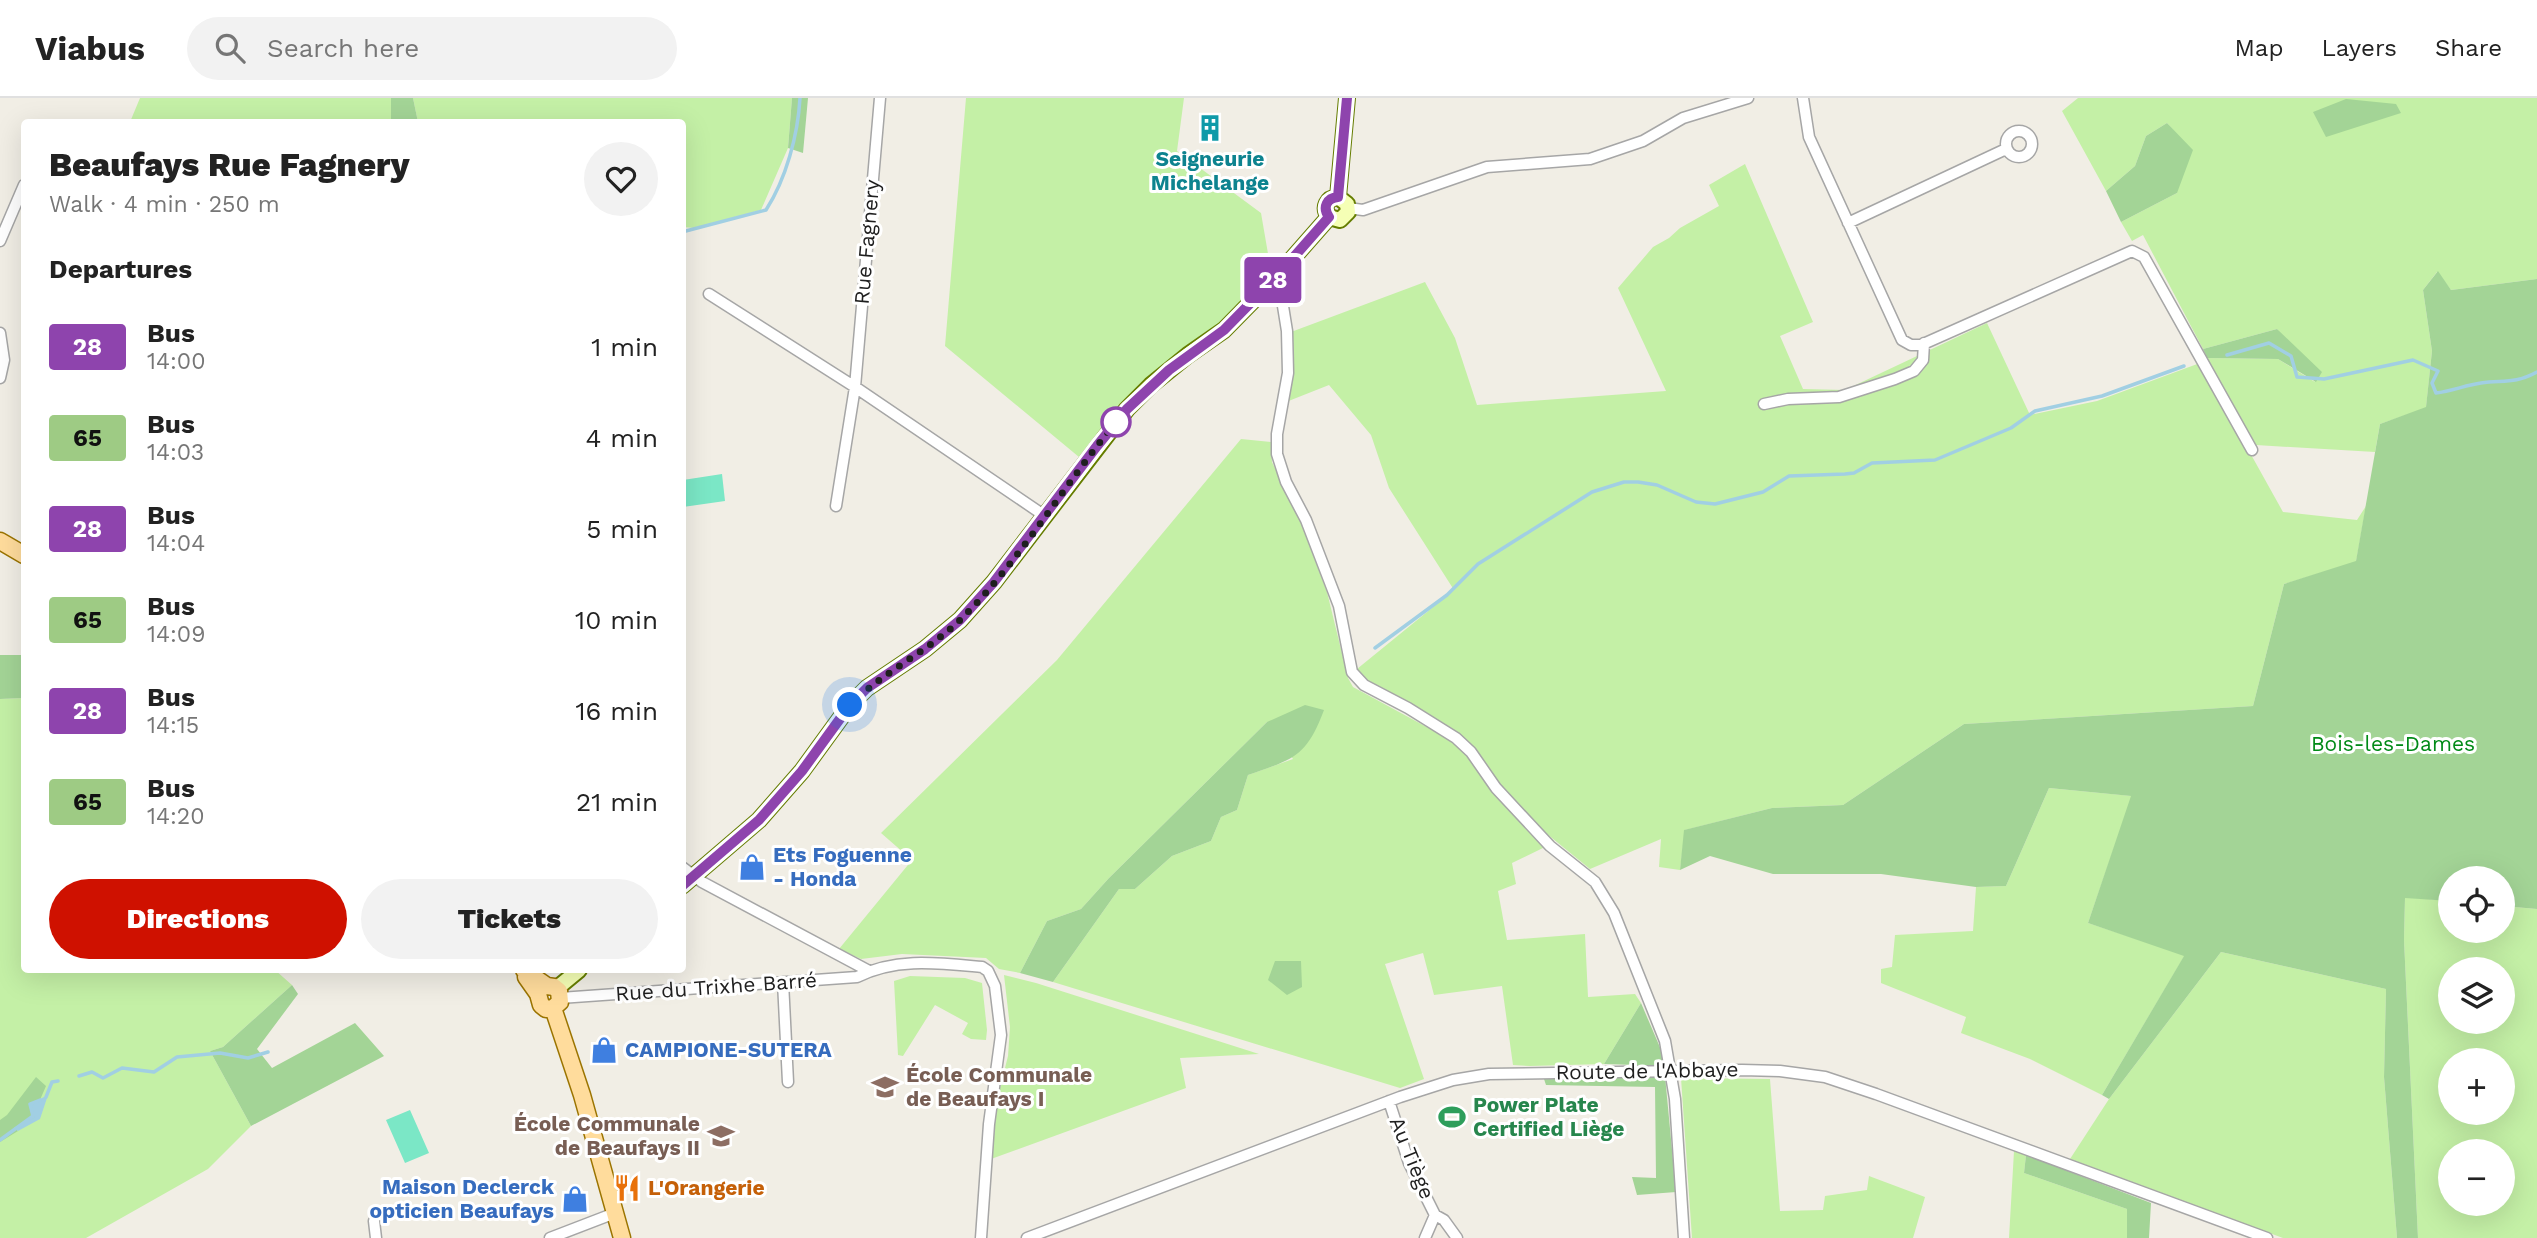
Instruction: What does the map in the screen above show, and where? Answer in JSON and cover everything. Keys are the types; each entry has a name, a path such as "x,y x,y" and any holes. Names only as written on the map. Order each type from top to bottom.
{"main road":[{"path":"0,541 21,553"},
{"path":"525,973 551,995 622,1238"}],"street":[{"name":"Rue Fagnery","path":"836,506 855,387 880,98"},
{"path":"869,971 686,877 759,820 802,771 850,705 867,688 925,649 960,620 994,582 1127,409 1160,378 1224,330 1278,275 1329,217 1336,220 1343,218 1346,98"},
{"path":"1343,203 1363,210 1487,167 1590,159 1643,141 1683,118 1748,98"},
{"path":"1802,98 1809,137 1902,340 1911,345 1924,343 2132,251 2144,257 2252,450"},
{"path":"1848,223 2007,149"},
{"path":"0,241 21,192"},
{"path":"1278,275 1288,351 1286,389 1277,434 1277,454 1286,482 1306,520 1339,606 1352,673 1364,685 1456,738 1471,752 1496,788 1544,840 1595,881 1623,932 1646,998 1665,1041 1671,1071 1684,1238"},
{"path":"709,294 855,387 1045,516"},
{"path":"0,332 4,360 0,379"},
{"path":"1764,404 1788,399 1839,397 1895,379 1914,371 1923,360 1924,343"},
{"name":"Rue du Trixhe Barré","path":"551,995 857,977 878,967 928,962 982,967 993,979 1001,1035 989,1124 981,1238"},
{"path":"551,995 576,973"},
{"path":"783,982 788,1082"},
{"name":"Route de l'Abbaye","path":"1027,1238 1389,1101 1474,1075 1780,1071 1825,1077 1876,1094 2267,1238"},
{"name":"Au Tiège","path":"1389,1101 1409,1163 1435,1214 1444,1220 1457,1238"},
{"path":"550,1238 615,1213"},
{"name":"Au Tiège","path":"1425,1238 1435,1214"},
{"path":"374,1221 376,1238"}],"green space":[{"path":"140,98 391,98 391,119 131,119"},
{"path":"391,98 413,98 417,119 391,119"},
{"path":"413,98 792,98 788,148 761,210 694,228 686,227 686,119 417,119"},
{"path":"792,98 808,98 803,153 788,148"},
{"path":"966,98 1184,98 1177,151 1261,213 1271,271 1214,329 1168,362 1126,402 1079,457 945,346"},
{"path":"2078,98 2537,98 2537,279 2451,290 2437,272 2423,290 2432,351 2426,408 2380,424 2375,452 2256,445 2207,358 2278,359 2315,382 2277,329 2203,349 2143,235 2132,241 2121,222 2177,193 2174,131 2167,123 2146,136 2135,166 2106,191 2062,111"},
{"path":"2346,99 2396,104 2401,113 2326,137 2313,112"},
{"path":"2167,123 2193,150 2177,193 2121,222 2106,191 2135,166 2146,136"},
{"path":"1745,164 1813,322 1780,336 1803,389 1845,390 1987,323 2030,415 2097,401 2200,363 2283,512 2357,520 2366,506 2356,562 2284,584 2253,706 1964,724 1843,805 1772,808 1685,830 1680,870 1659,867 1661,839 1590,869 1547,834 1493,778 1468,743 1429,714 1366,682 1357,669 1454,590 1389,488 1371,435 1329,385 1286,402 1291,332 1425,282 1455,338 1477,405 1666,391 1618,288 1653,247 1719,206 1709,185"},
{"name":"Bois-les-Dames","path":"2438,271 2451,290 2537,279 2537,909 2515,907 2515,866 2438,866 2438,900 2405,898 2404,940 2418,1238 2397,1238 2384,1077 2386,989 2221,952 2109,1099 2102,1095 2184,956 2088,923 2131,796 2049,788 2006,886 1976,887 1881,874 1773,874 1710,856 1680,870 1684,830 1772,808 1843,805 1964,724 2253,706 2284,584 2356,561 2380,424 2426,407 2432,351 2423,290"},
{"path":"2277,329 2322,372 2316,382 2278,359 2207,358 2203,349"},
{"path":"1241,439 1271,442 1272,462 1299,518 1327,592 1348,678 1353,687 1458,744 1545,847 1512,863 1516,884 1498,891 1507,940 1585,934 1588,997 1635,994 1641,1003 1604,1064 1513,1065 1502,986 1434,995 1423,953 1385,964 1424,1079 1400,1088 1053,982 1119,889 1135,889 1172,856 1211,841 1221,817 1237,810 1248,775 1293,759 1267,722 1081,909 1047,921 1020,973 999,969 986,958 902,954 861,959 839,949 912,860 881,833 1057,660"},
{"path":"722,474 725,501 686,507 686,480"},
{"path":"0,655 21,655 21,698 0,699"},
{"path":"21,698 21,973 278,973 292,985 223,1047 210,1051 251,1126 208,1169 86,1238 0,1238 0,699"},
{"path":"1305,705 1324,710 1311,738 1287,760 1248,775 1237,810 1221,817 1211,841 1172,856 1135,889 1119,889 1053,982 1020,973 1047,921 1081,909 1267,722"},
{"path":"2049,788 2132,796 2088,923 2185,955 2102,1095 2030,1059 1961,1033 1966,1017 1881,983 1881,969 1892,967 1895,935 1973,931 1976,887 2006,886"},
{"path":"2405,897 2438,900 2438,943 2515,943 2515,907 2537,909 2537,1238 2418,1238 2404,940"},
{"path":"2221,952 2386,989 2384,1077 2397,1238 2283,1238 2070,1159 2109,1099"},
{"path":"1275,961 1301,961 1302,987 1287,995 1268,980"},
{"path":"1004,975 1259,1054 1180,1058 1186,1088 991,1159 997,1100 1008,1056 1010,1027"},
{"path":"910,976 965,978 982,983 986,1040 971,1039 962,1034 968,1023 935,1005 903,1056 898,1055 894,981"},
{"path":"292,985 298,994 257,1049 272,1068 355,1023 384,1056 251,1126 210,1051 223,1047"},
{"path":"1641,1003 1668,1066 1604,1064"},
{"path":"1543,1076 1665,1076 1676,1192 1637,1195 1632,1177 1656,1178 1655,1087 1546,1085"},
{"path":"36,1077 46,1086 33,1116 14,1128 18,1131 0,1142 0,1120 7,1115"},
{"path":"1681,1078 1770,1079 1780,1211 1823,1210 1825,1196 1867,1190 1869,1176 1925,1197 1913,1238 1692,1238"},
{"path":"410,1110 429,1153 405,1163 386,1120"},
{"path":"2014,1151 2026,1155 2024,1173 2127,1209 2127,1238 2009,1238"},
{"path":"2026,1155 2151,1203 2149,1238 2127,1238 2127,1209 2024,1173"}],"water":[{"path":"48,1095 40,1119 18,1131 14,1128 33,1116 30,1104"}],"waterway":[{"path":"686,231 766,210 790,156 800,98"},
{"path":"2227,355 2269,343 2291,356 2297,377 2324,379 2413,360 2438,371 2432,383 2436,393 2481,383 2516,380 2537,372"},
{"path":"1375,648 1447,595 1478,564 1592,492 1624,482 1638,482 1657,485 1696,502 1715,504 1763,492 1789,476 1845,474 1854,473 1872,463 1935,460 2011,428 2035,411 2102,396 2184,366"},
{"path":"79,1076 92,1072 103,1078 122,1068 154,1072 177,1057 220,1053 248,1058 268,1052"},
{"path":"46,1097 52,1082 58,1081"},
{"path":"0,1140 33,1116 30,1104 40,1100"}],"bus line":[{"name":"28","path":"686,883 759,820 802,771 850,705 867,688 925,649 960,620 994,582 1127,409 1169,370 1224,330 1278,275 1329,217 1325,211 1326,204 1331,198 1338,197 1347,98"}],"place":[{"name":"Seigneurie Michelange","path":"1210,128"},
{"name":"Ets Foguenne - Honda","path":"752,867"},
{"name":"CAMPIONE-SUTERA","path":"604,1050"},
{"name":"École Communale de Beaufays I","path":"885,1087"},
{"name":"Power Plate Certified Liège","path":"1452,1117"},
{"name":"École Communale de Beaufays II","path":"721,1136"},
{"name":"L'Orangerie","path":"627,1188"},
{"name":"Maison Declerck opticien Beaufays","path":"575,1199"}],"route":[{"path":"850,705 867,688 925,649 960,620 994,582 1116,422"}]}
